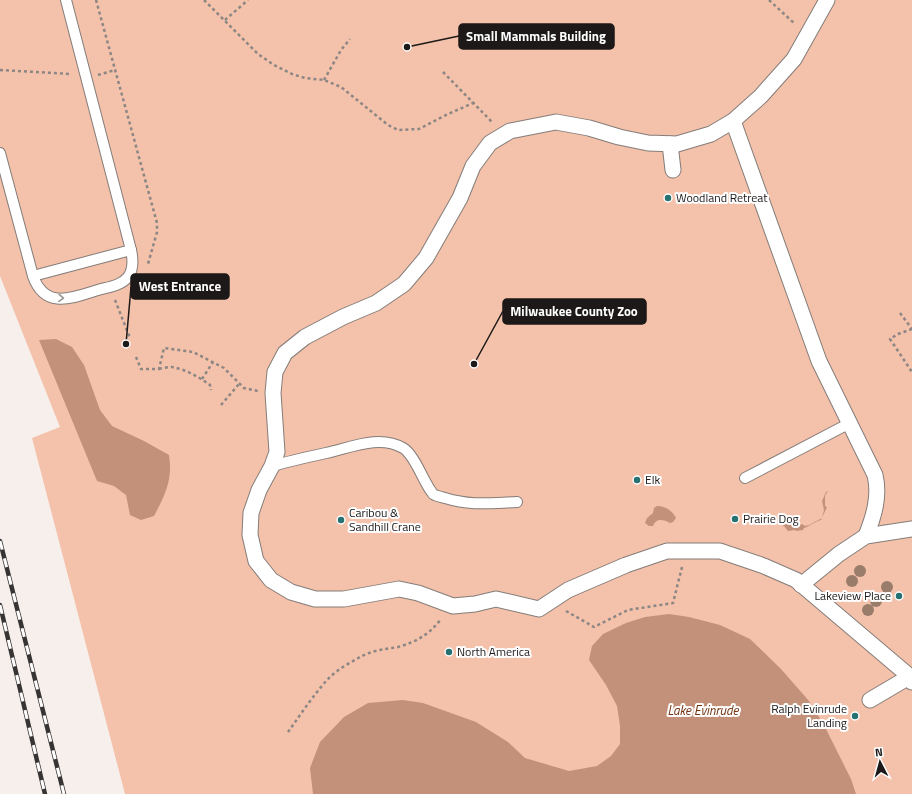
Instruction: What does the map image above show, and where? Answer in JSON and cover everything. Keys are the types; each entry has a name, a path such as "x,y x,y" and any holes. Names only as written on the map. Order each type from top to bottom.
{"street":[{"path":"827,0 794,59 761,96 733,121 711,134 677,144 648,143 618,137 589,128 556,122 510,130 490,143 473,166 460,198 426,258 404,284 376,303 343,317 305,336 285,353 276,372 273,393 277,452 272,466 259,490 251,512 250,535 256,561 271,580 291,592 315,599 344,600 399,589 418,593 453,606 496,599 539,609 568,590 626,565 667,551 720,551 764,566 796,580 911,680 870,700"},
{"path":"733,121 819,361 875,475 878,487 874,516 866,536"},
{"path":"670,144 673,170"},
{"path":"801,585 839,554 866,536 912,529"}],"lane":[{"path":"0,153 33,276 39,288 46,295 58,299 68,299 110,287 124,280 129,275 132,268 131,250 66,0"},
{"path":"33,276 131,250"},
{"path":"745,478 850,423"},
{"path":"272,466 357,444 376,442 391,443 404,448 414,461 434,494 456,502 480,504 517,502"}],"path":[{"path":"96,0 157,223"},
{"path":"204,0 258,54 278,68 297,76 324,80 341,86 388,125 398,130 419,129 473,103"},
{"path":"225,20 248,0"},
{"path":"769,0 808,36"},
{"path":"324,80 341,50 350,39"},
{"path":"0,70 76,74"},
{"path":"110,71 115,70"},
{"path":"443,72 504,134"},
{"path":"115,299 130,338"},
{"path":"900,313 912,329 898,334 890,339 912,372"},
{"path":"159,369 164,348 193,352 224,368 244,388 273,393"},
{"path":"136,357 141,369 171,367 202,379 210,384 211,390"},
{"path":"202,379 213,362"},
{"path":"221,405 239,384"},
{"path":"550,601 594,627 628,610 673,603 682,570 683,550"},
{"path":"288,732 330,677 346,665 364,655 417,640 433,630 444,615 446,604"}],"shaded area":[{"path":"0,0 912,0 912,794 125,794 32,438 60,427 0,276"}],"water":[{"path":"56,339 72,347 84,365 100,410 112,426 169,455 169,480 165,494 154,516 141,520 130,515 126,495 114,486 97,481 39,340"},
{"path":"828,491 825,496 825,506 827,507 822,518 824,510 822,501 826,492"},
{"path":"657,506 666,508 673,513 676,518 673,522 670,523 658,520 653,526 649,526 645,523 647,518 653,513 654,508"},
{"path":"785,514 788,522 794,526 802,524 805,526 809,525 822,518 803,530 796,531 788,531 784,526 778,523 779,516"},
{"name":"Lake Evinrude","path":"669,614 689,617 720,625 750,639 781,669 809,701 824,725 851,779 856,794 313,794 310,768 320,742 344,717 368,703 403,700 423,703 476,722 508,742 525,758 569,771 597,766 611,756 620,744 620,726 617,706 606,685 589,660 592,646 603,634 626,623 645,617"}],"railway":[{"path":"0,541 64,794"},
{"path":"0,605 45,794"}],"place":[{"name":"Small Mammals Building","path":"407,47"},
{"name":"Woodland Retreat","path":"668,198"},
{"name":"West Entrance","path":"126,344"},
{"name":"Milwaukee County Zoo","path":"474,364"},
{"name":"Elk","path":"637,480"},
{"name":"Prairie Dog","path":"735,519"},
{"name":"Caribou & Sandhill Crane","path":"341,520"},
{"name":"Lakeview Place","path":"899,596"},
{"name":"North America","path":"449,652"},
{"name":"Ralph Evinrude Landing","path":"855,716"}]}
